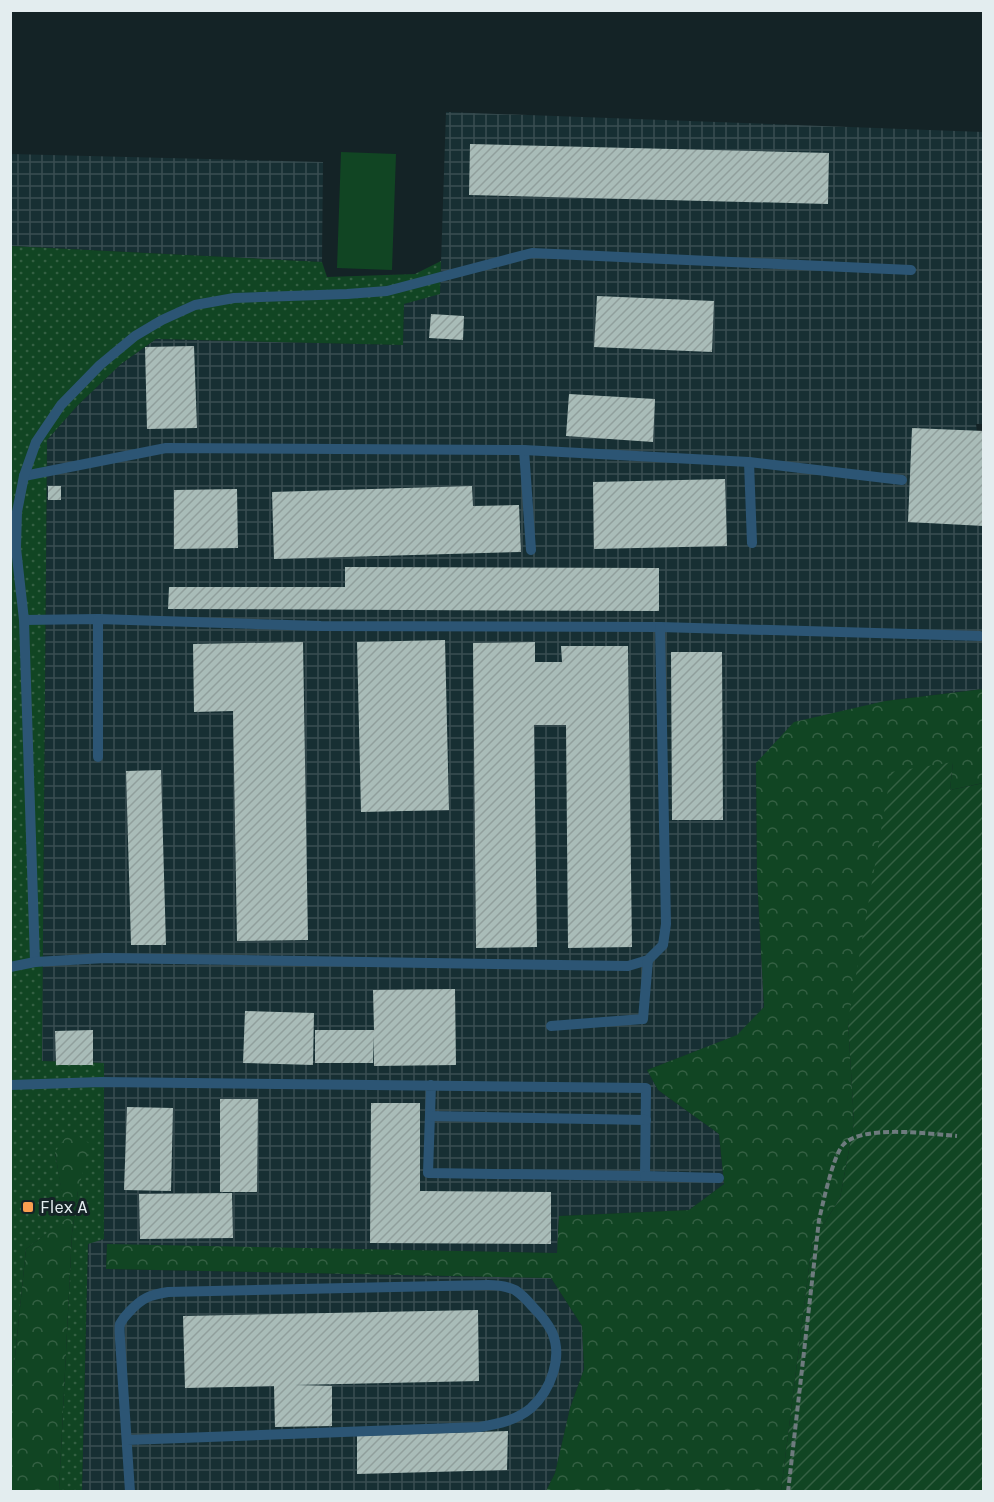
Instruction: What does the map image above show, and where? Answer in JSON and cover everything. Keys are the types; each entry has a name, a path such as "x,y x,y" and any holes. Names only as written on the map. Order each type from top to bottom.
{"lane":[{"path":"35,962 24,620 16,548 16,512 24,476 36,442 61,405 100,365 135,336 162,320 195,305 234,298 387,291 532,253 911,270"},
{"path":"24,476 166,448 524,450 749,462 902,480"},
{"path":"524,450 531,550"},
{"path":"749,462 752,543"},
{"path":"24,620 98,619 321,626 660,627 980,636"},
{"path":"98,619 98,757"},
{"path":"10,967 35,962 105,958 628,966 648,960 663,945 666,924 660,627"},
{"path":"551,1026 643,1019 648,960"},
{"path":"10,1085 101,1082 646,1088 645,1176"},
{"path":"431,1085 428,1173 719,1178"},
{"path":"430,1116 646,1120"},
{"path":"127,1440 494,1425 520,1415 539,1400 554,1369 556,1356 552,1331 516,1291 504,1286 168,1292 143,1298 126,1315 120,1325 130,1491"}],"path":[{"path":"788,1491 819,1220 837,1157 844,1144 859,1136 880,1131 957,1136"}],"shaded area":[{"path":"446,112 983,132 984,424 976,424 984,490 983,689 885,701 756,763 757,877 764,1007 738,1035 647,1070 658,1090 719,1134 724,1184 689,1210 559,1216 557,1253 107,1245 106,1269 551,1278 582,1326 584,1369 570,1408 555,1473 546,1491 82,1491 88,1244 104,1063 42,1061 47,440 78,405 121,364 156,339 403,345 404,304 440,293"},
{"path":"10,154 323,162 322,262 11,246"}],"green space":[{"path":"341,152 396,154 392,270 337,268"},
{"path":"11,246 322,262 327,277 415,274 441,261 440,294 404,304 403,345 156,339 121,364 78,405 47,440 42,1061 104,1063 104,1239 88,1244 82,1491 59,1491 72,1233 78,1191 55,1153 67,1219 26,1249 11,1396"},
{"path":"983,689 983,783 950,790 953,762 848,1021 854,1123 840,1198 812,1243 781,1491 546,1491 555,1473 570,1408 584,1369 582,1326 551,1278 106,1269 107,1244 557,1253 559,1216 689,1210 724,1184 719,1134 658,1090 647,1070 737,1035 764,1007 757,877 756,763 794,722 885,701"},
{"path":"953,762 950,790 984,783 983,1491 781,1491 812,1243 840,1198 854,1123 848,1021 891,772"},
{"path":"70,1131 90,1144 78,1191 72,1233 59,1491 11,1491 11,1396 26,1249 66,1219 55,1152"}],"building":[{"path":"470,144 829,153 828,204 469,195"},
{"path":"597,296 714,301 712,352 594,347"},
{"path":"431,314 464,316 463,340 429,338"},
{"path":"194,346 197,428 147,429 145,347"},
{"path":"569,394 655,399 653,442 566,436"},
{"path":"912,428 984,431 984,526 908,522"},
{"path":"725,479 727,546 594,549 593,482"},
{"path":"48,486 61,486 61,500 48,500"},
{"path":"472,486 473,506 519,505 521,552 274,559 272,492"},
{"path":"237,489 238,548 174,549 174,490"},
{"path":"345,567 659,568 659,611 168,609 169,587 345,587"},
{"path":"445,640 449,810 361,812 357,642"},
{"path":"303,642 308,940 237,941 233,711 194,712 193,644"},
{"path":"535,642 535,662 562,662 561,646 628,646 632,947 568,948 566,725 534,725 537,947 476,948 473,643"},
{"path":"671,652 722,652 723,820 672,820"},
{"path":"161,770 166,945 131,945 126,771"},
{"path":"455,989 456,1065 374,1066 374,1036 373,1063 315,1063 315,1030 374,1030 373,990"},
{"path":"245,1011 314,1013 313,1065 243,1063"},
{"path":"93,1030 93,1065 56,1065 55,1031"},
{"path":"220,1099 258,1099 257,1192 220,1192"},
{"path":"371,1103 420,1103 420,1191 551,1192 551,1244 370,1243"},
{"path":"127,1107 173,1108 171,1191 124,1190"},
{"path":"232,1193 233,1238 140,1239 139,1194"},
{"path":"478,1310 479,1381 295,1385 332,1386 332,1426 275,1427 274,1386 185,1388 183,1316"},
{"path":"508,1431 507,1470 357,1474 357,1436"}],"place":[{"name":"Flex A","path":"28,1207"}]}
